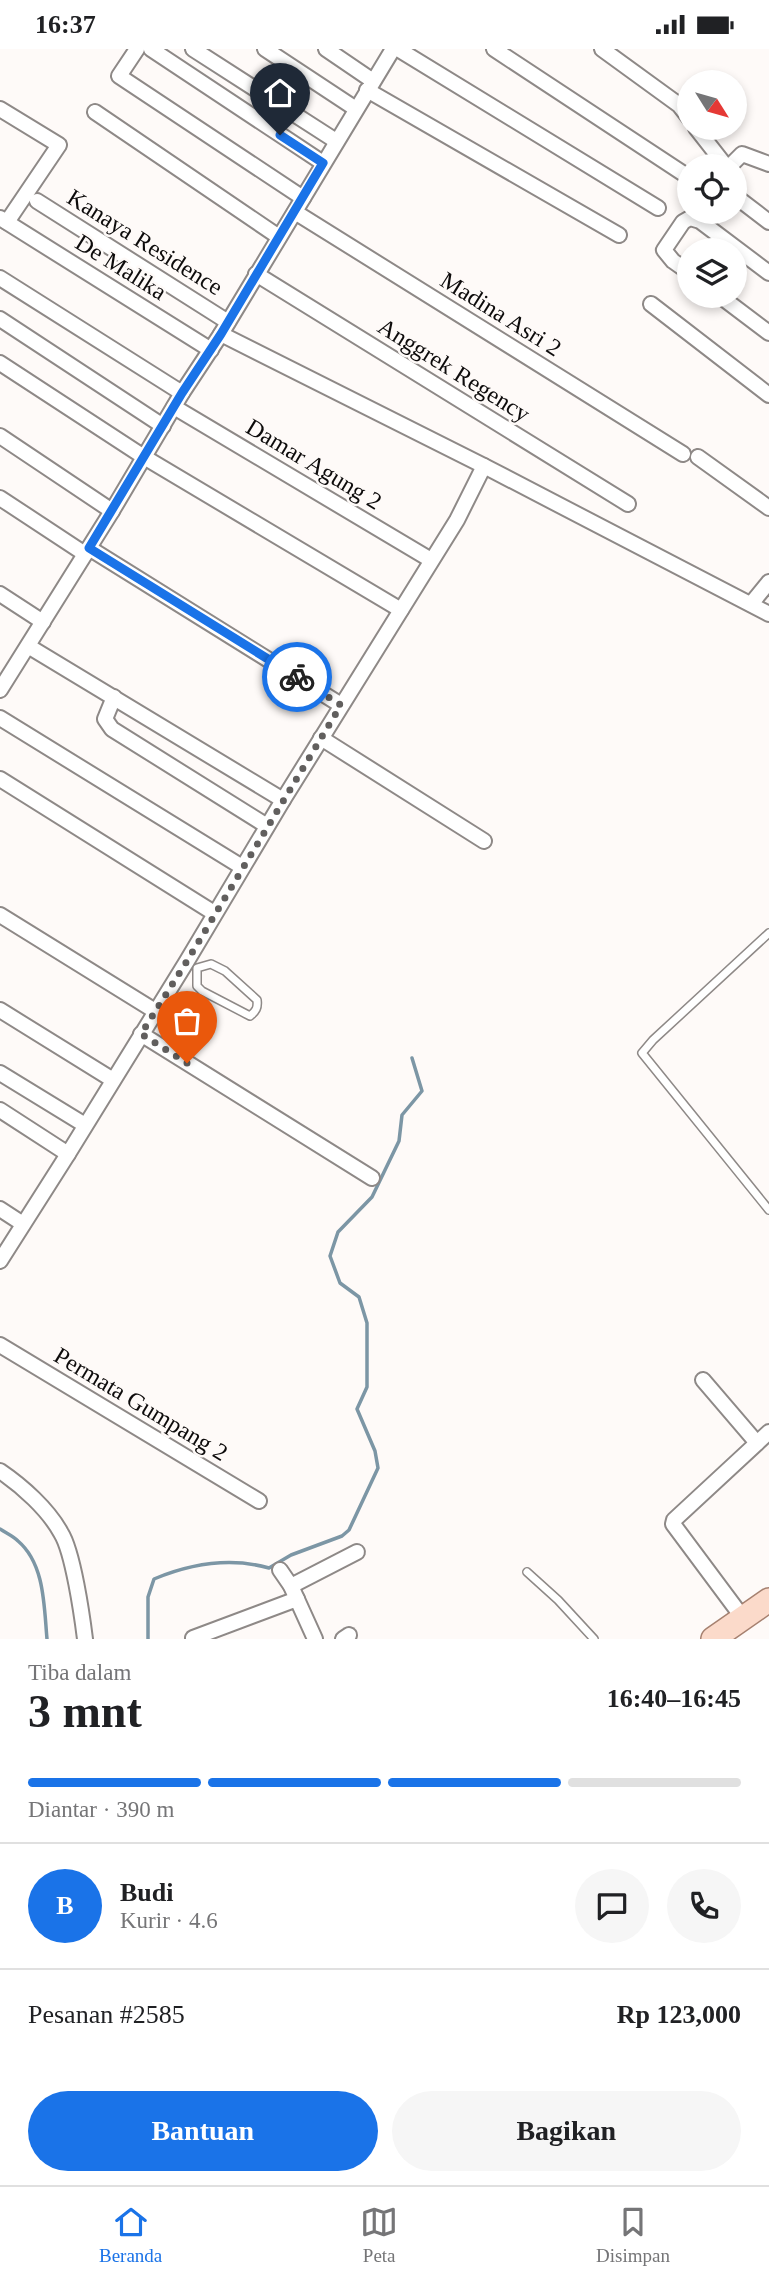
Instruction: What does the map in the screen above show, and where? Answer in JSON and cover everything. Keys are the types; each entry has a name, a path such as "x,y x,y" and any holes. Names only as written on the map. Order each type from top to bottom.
{"main road":[{"path":"713,1639 769,1600"}],"street":[{"path":"137,49 119,76 303,198"},
{"path":"151,49 323,163"},
{"path":"193,49 336,141"},
{"path":"265,49 356,109"},
{"path":"326,49 370,85 619,235"},
{"path":"0,690 182,393 225,328 370,85 395,49 658,208"},
{"path":"494,49 677,169"},
{"path":"602,49 677,103"},
{"path":"0,109 59,145 3,220"},
{"path":"95,112 279,237"},
{"path":"705,140 725,165 731,165 742,154 769,165"},
{"name":"Kanaya Residence","path":"37,201 225,328 769,614"},
{"path":"747,206 769,222"},
{"name":"Madina Asri 2","path":"295,212 690,456 769,508"},
{"path":"677,264 664,250 683,222 690,218 700,221 723,238"},
{"name":"De Malika","path":"3,220 211,350"},
{"path":"747,256 769,273"},
{"name":"Anggrek Regency","path":"256,274 628,504"},
{"path":"0,278 182,393"},
{"path":"652,304 769,395"},
{"path":"736,308 769,333"},
{"path":"0,319 163,426"},
{"path":"0,363 144,457 401,610"},
{"name":"Damar Agung 2","path":"174,407 431,560"},
{"path":"0,436 112,511"},
{"path":"0,1261 155,1011 192,964 214,913 457,520 484,465"},
{"path":"0,498 341,705"},
{"path":"751,604 769,582"},
{"path":"0,594 43,622"},
{"path":"28,646 283,800"},
{"path":"114,698 105,719 112,729 267,826"},
{"path":"0,718 242,867"},
{"path":"321,738 484,841"},
{"path":"0,779 214,913"},
{"path":"0,915 155,1011"},
{"path":"0,1010 113,1080"},
{"path":"141,1034 372,1178"},
{"path":"0,1073 85,1125"},
{"path":"0,1110 68,1154"},
{"path":"0,1209 23,1224"},
{"name":"Permata Gumpang 2","path":"0,1345 259,1501"},
{"path":"703,1380 757,1443"},
{"path":"743,1618 673,1524 674,1520 769,1432"},
{"path":"0,1471 48,1514 62,1533 85,1636"},
{"path":"193,1638 294,1592 357,1552"},
{"path":"280,1570 294,1592 315,1639"}],"lane":[{"path":"769,933 642,1053 769,1210"},
{"path":"192,964 211,964 225,971 257,1000 256,1012 250,1016 202,991 195,980 192,964"},
{"path":"527,1572 558,1600 594,1639"}],"waterway":[{"path":"148,1639 148,1597 154,1579 182,1569 210,1564 240,1563 269,1568 291,1555 342,1536 349,1530 378,1468 375,1451 357,1409 367,1387 367,1323 359,1297 340,1283 330,1256 338,1232 372,1197 399,1141 402,1115 422,1091 412,1058"},
{"path":"0,1529 18,1541 34,1562 42,1587 47,1639"}],"way so far":[{"path":"187,1063 141,1034 341,705 297,677"}],"route":[{"path":"280,135 323,163 89,548 297,677"}]}
